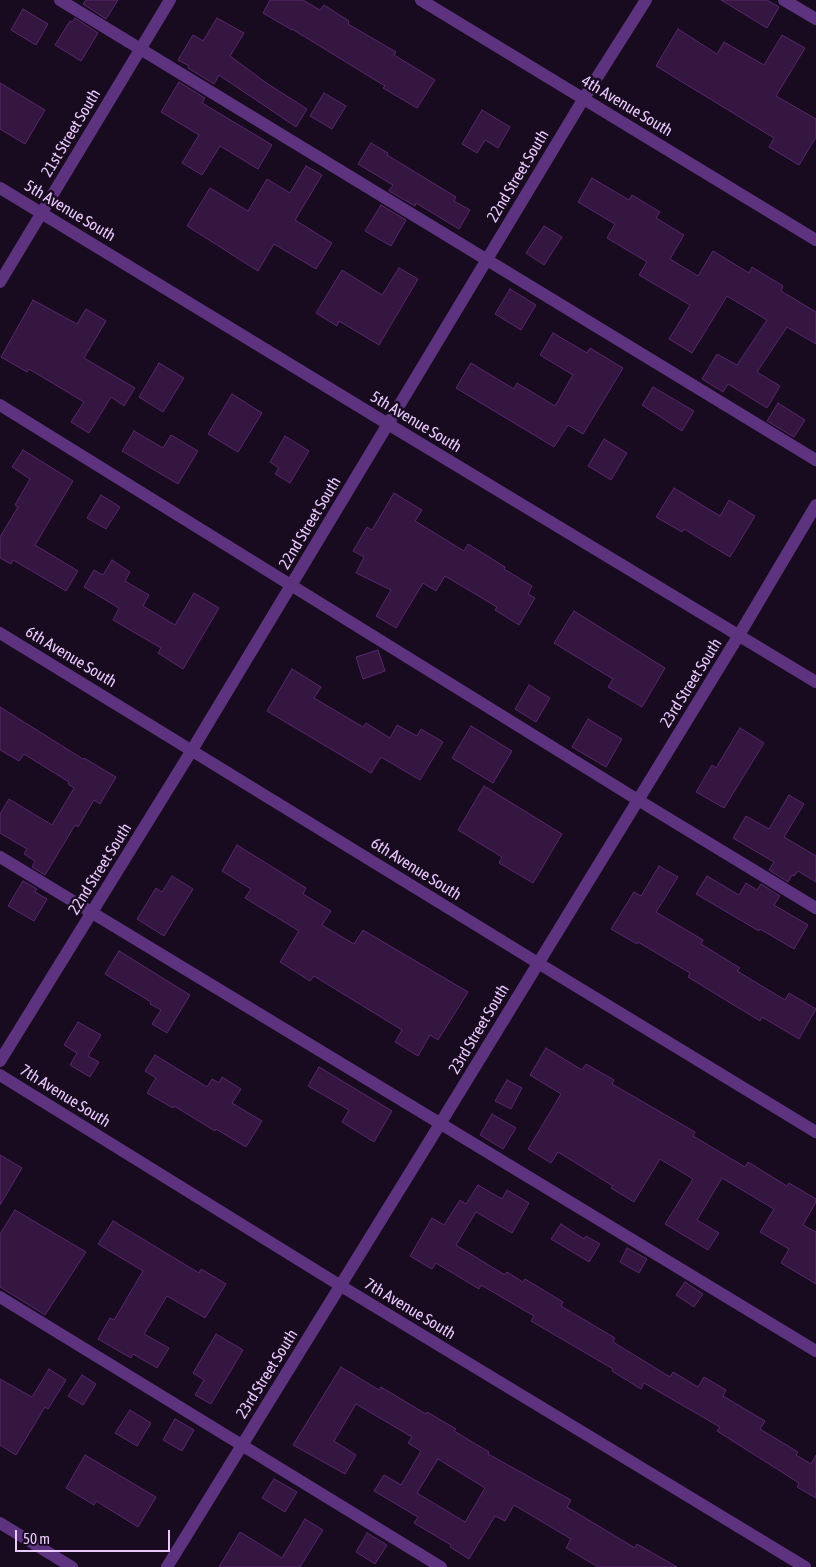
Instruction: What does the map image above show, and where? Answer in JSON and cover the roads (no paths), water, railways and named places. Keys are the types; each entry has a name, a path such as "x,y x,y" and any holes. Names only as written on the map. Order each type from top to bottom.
{"street":[{"path":"60,0 816,460"},
{"name":"21st Street South","path":"0,282 170,0"},
{"name":"4th Avenue South","path":"421,0 816,240"},
{"name":"22nd Street South","path":"0,1062 192,750 584,98 646,0"},
{"path":"784,0 816,19"},
{"name":"5th Avenue South","path":"0,188 816,682"},
{"path":"0,405 816,908"},
{"name":"23rd Street South","path":"167,1567 739,635 816,505"},
{"name":"6th Avenue South","path":"0,633 816,1132"},
{"path":"0,857 816,1351"},
{"name":"7th Avenue South","path":"0,1075 341,1286 805,1567"},
{"path":"0,1297 441,1567"},
{"path":"0,1523 72,1567"}]}
